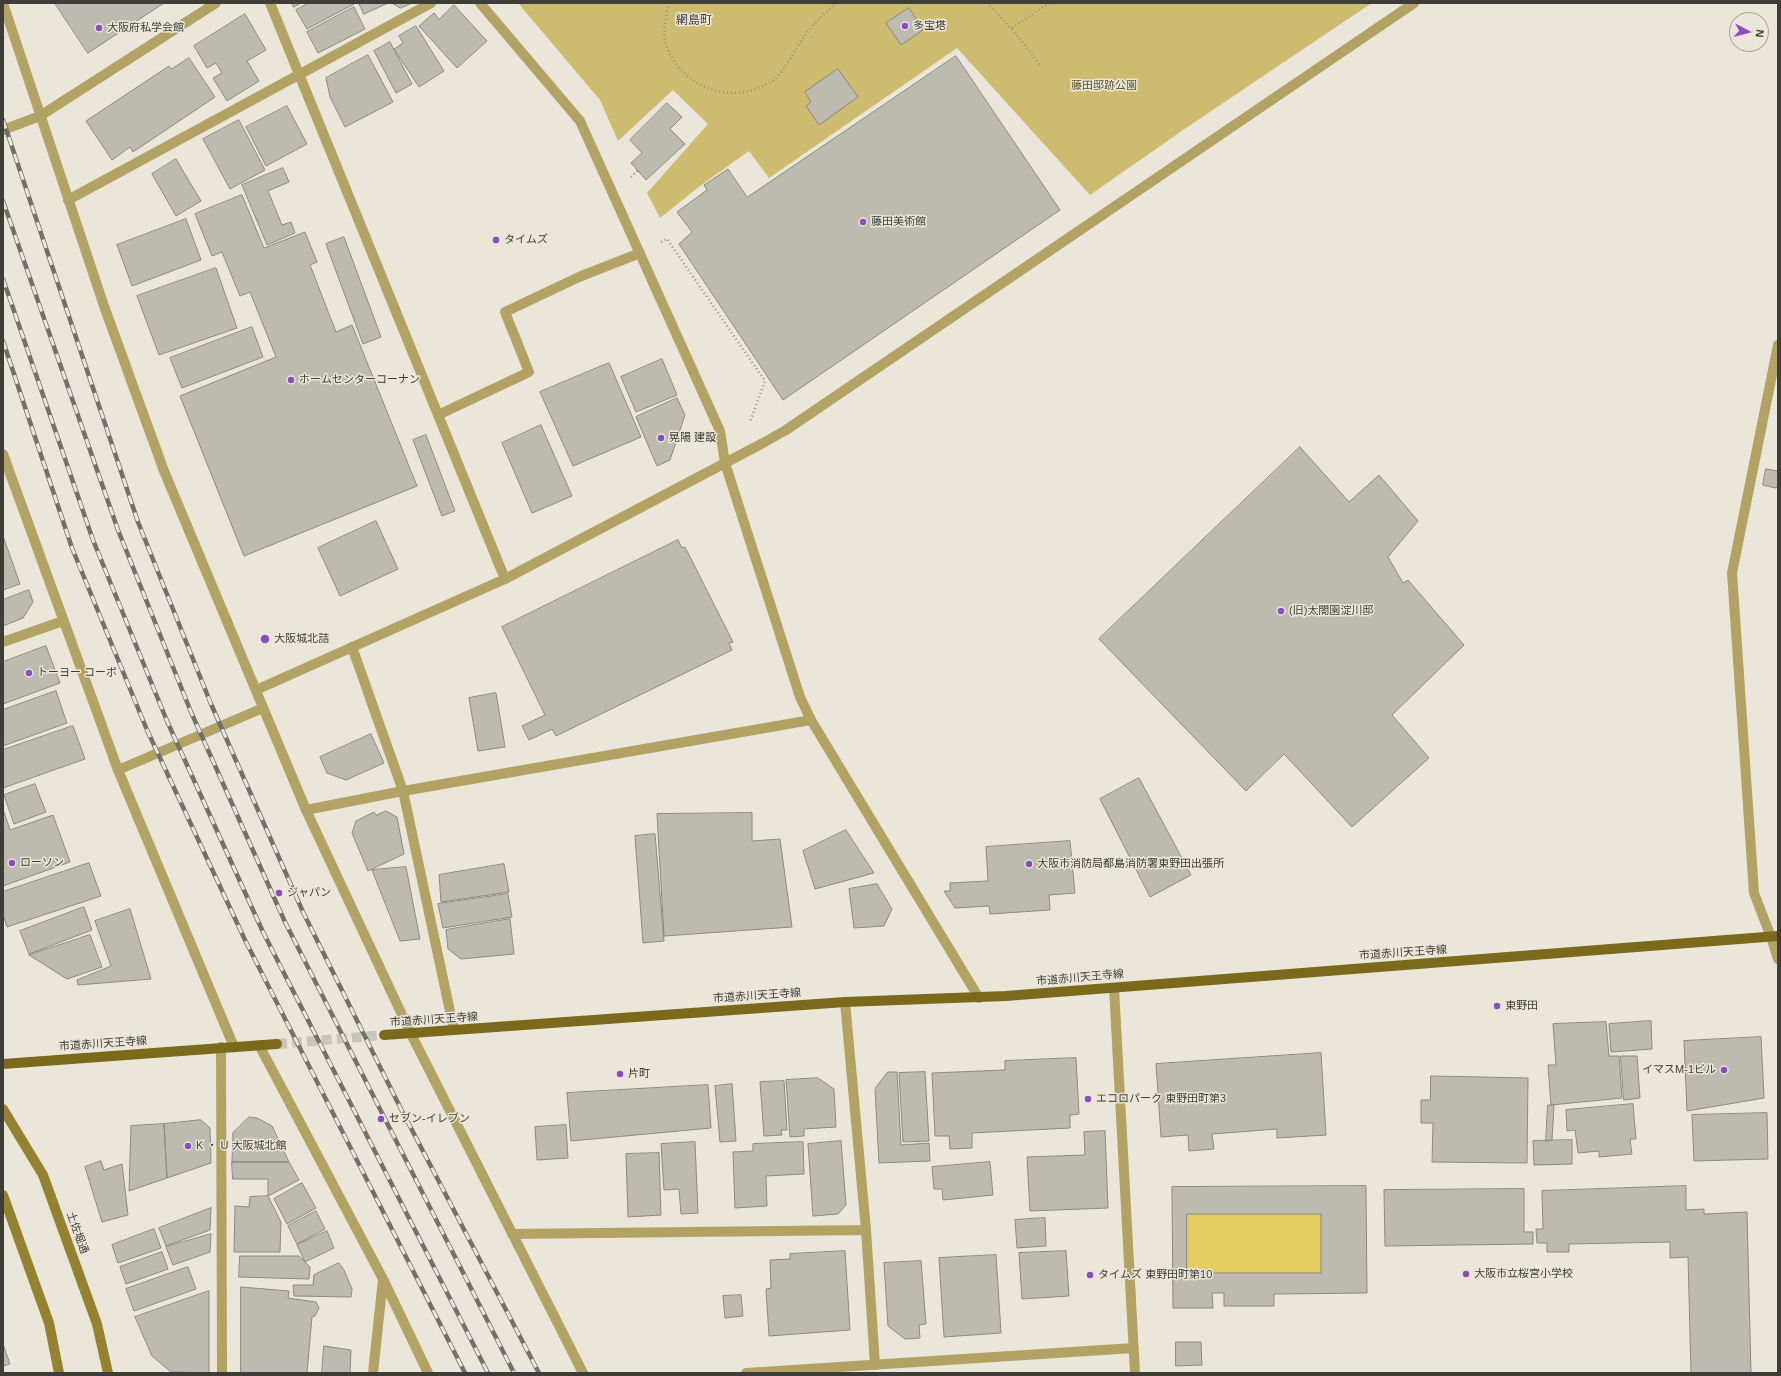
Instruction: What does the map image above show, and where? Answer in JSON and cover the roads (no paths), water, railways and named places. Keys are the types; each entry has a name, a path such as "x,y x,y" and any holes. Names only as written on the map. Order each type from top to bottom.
{"main road":[{"name":"市道赤川天王寺線","path":"384,1035 845,1002 979,998 1774,936"},
{"name":"市道赤川天王寺線","path":"3,1064 277,1044"},
{"name":"土佐堀通","path":"3,1109 43,1174 97,1324 108,1373"},
{"path":"3,1195 49,1323 59,1373"}],"street":[{"path":"3,3 104,306 164,471 306,810 411,1034 582,1373"},
{"path":"3,130 40,116 216,3"},
{"path":"270,3 504,579"},
{"path":"68,200 431,3"},
{"path":"480,3 580,121 720,431 725,463 800,697 811,720 979,998"},
{"path":"256,690 504,579 786,430 1414,3"},
{"path":"438,415 529,372 505,312 579,277 640,253"},
{"path":"1778,345 1732,573 1754,893 1774,936 1778,959"},
{"path":"3,454 118,770 234,1046"},
{"path":"3,642 63,621"},
{"path":"352,647 403,791 454,1030"},
{"path":"118,770 264,708"},
{"path":"306,810 403,791 811,720"},
{"path":"1114,988 1135,1373"},
{"path":"845,1002 866,1230 875,1365"},
{"path":"259,1045 383,1279 428,1373"},
{"path":"221,1047 222,1373"},
{"path":"512,1234 866,1230"},
{"path":"373,1373 383,1279"},
{"path":"746,1373 1134,1348"}],"tunnel":[{"path":"277,1044 384,1035"}],"railway":[{"path":"3,120 138,522 211,704 303,912 401,1109 539,1373"},
{"path":"3,201 118,530 191,712 285,922 514,1373"},
{"path":"3,279 93,540 167,721 263,932 488,1373"},
{"path":"3,341 72,548 147,730 245,940 465,1373"}],"place":[{"name":"多宝塔","path":"905,26"},
{"name":"大阪府私学会館","path":"99,28"},
{"name":"藤田美術館","path":"863,222"},
{"name":"タイムズ","path":"496,240"},
{"name":"ホームセンターコーナン","path":"291,380"},
{"name":"晃陽 建設","path":"661,438"},
{"name":"(旧)太閤園淀川邸","path":"1281,611"},
{"name":"大阪城北詰","path":"265,639"},
{"name":"トーヨー コーポ","path":"29,673"},
{"name":"ローソン","path":"12,863"},
{"name":"大阪市消防局都島消防署東野田出張所","path":"1029,864"},
{"name":"ジャパン","path":"279,893"},
{"name":"東野田","path":"1497,1006"},
{"name":"イマスM-1ビル","path":"1724,1070"},
{"name":"片町","path":"620,1074"},
{"name":"エコロパーク 東野田町第3","path":"1088,1099"},
{"name":"セブン-イレブン","path":"381,1119"},
{"name":"K ・ U 大阪城北館","path":"188,1146"},
{"name":"大阪市立桜宮小学校","path":"1466,1274"},
{"name":"タイムズ 東野田町第10","path":"1090,1275"}],"district":[{"name":"網島町","path":"694,21"}],"park label":[{"name":"藤田邸跡公園","path":"1104,86"}]}
